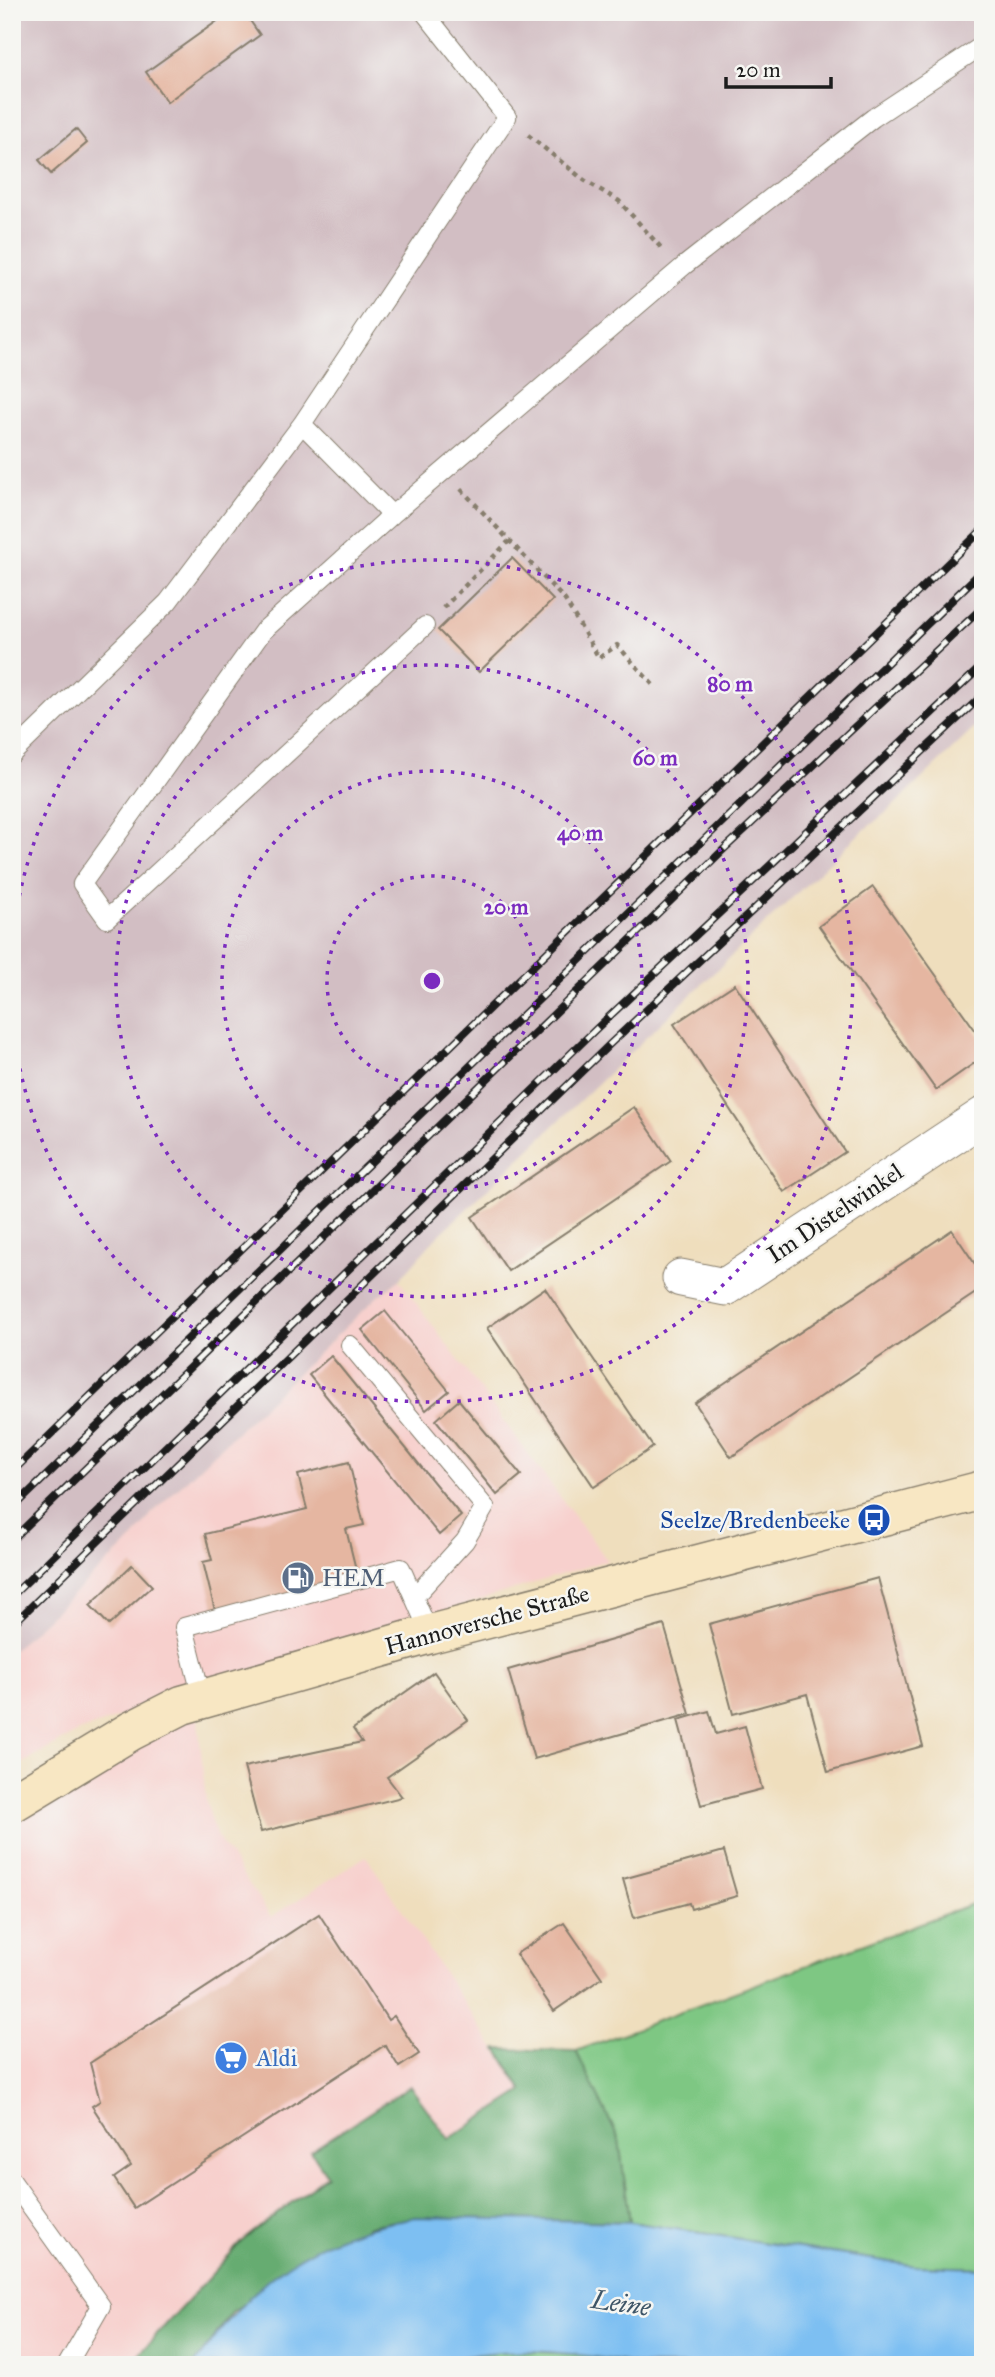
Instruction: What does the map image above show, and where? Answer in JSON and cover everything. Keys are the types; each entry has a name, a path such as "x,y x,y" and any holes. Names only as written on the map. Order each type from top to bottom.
{"street":[{"name":"Im Distelwinkel","path":"681,1278 724,1287 983,1116"},
{"name":"Hannoversche Straße","path":"12,1803 131,1731 182,1705 430,1634 983,1490"}],"lane":[{"path":"12,754 168,602 302,424 507,117 424,12"},
{"path":"425,626 107,919 82,884 263,631 392,515 685,265 873,118 983,45"},
{"path":"302,424 392,515"},
{"path":"350,1345 485,1507 465,1541 415,1595"},
{"path":"202,1699 184,1627 401,1568 430,1634"},
{"path":"12,2180 100,2306 67,2365"}],"path":[{"path":"507,117 584,180 619,201 662,249 685,265"},
{"path":"444,470 565,600 599,659 617,645 654,686"},
{"path":"425,626 509,541"}],"shaded area":[{"path":"12,12 983,12 983,720 888,811 858,835 433,1241 399,1280 377,1297 152,1513 135,1537 12,1651"},
{"path":"399,1280 607,1560 195,1690 206,1801 216,1835 271,1917 366,1856 523,2091 448,2139 411,2086 311,2151 327,2175 242,2241 129,2365 12,2365 12,1809 193,1691 78,1732 12,1769 12,1651 135,1537 152,1513 377,1297"}],"green space":[{"path":"983,1900 983,2268 916,2266 630,2222 619,2140 576,2051"},
{"path":"497,2049 576,2051 619,2140 630,2222 416,2217 369,2226 233,2311 194,2365 129,2365 242,2241 327,2175 311,2151 410,2086 449,2139 523,2091"},
{"path":"505,2350 590,2355 641,2365 434,2365 458,2357"}],"water":[{"name":"Leine","path":"416,2217 630,2222 916,2266 983,2268 983,2365 641,2365 563,2353 511,2351 485,2353 434,2365 194,2365 241,2306 288,2265 343,2236"}],"building":[{"path":"230,12 244,12 260,35 167,102 146,72"},
{"path":"76,129 87,143 51,174 39,160"},
{"path":"512,558 553,600 479,672 438,630"},
{"path":"873,887 983,1041 983,1057 936,1090 819,926"},
{"path":"735,984 845,1152 784,1192 674,1024"},
{"path":"634,1107 671,1161 508,1271 472,1217"},
{"path":"952,1230 983,1276 983,1288 731,1457 695,1403"},
{"path":"545,1288 653,1447 594,1487 487,1328"},
{"path":"385,1311 449,1391 426,1410 362,1330"},
{"path":"331,1356 461,1516 439,1535 309,1375"},
{"path":"459,1400 521,1475 497,1495 436,1420"},
{"path":"349,1462 364,1525 346,1529 360,1586 218,1623 203,1562 212,1560 205,1534 307,1509 298,1475"},
{"path":"132,1565 152,1586 109,1625 90,1605"},
{"path":"878,1578 923,1746 828,1772 807,1694 733,1714 709,1624"},
{"path":"664,1625 690,1714 534,1759 508,1670"},
{"path":"434,1672 468,1720 387,1777 402,1797 261,1832 244,1767 362,1742 353,1729"},
{"path":"709,1711 716,1734 745,1726 762,1789 701,1805 678,1720"},
{"path":"724,1851 737,1896 691,1909 689,1903 634,1918 623,1879"},
{"name":"Aldi","path":"319,1914 388,2020 394,2016 419,2054 399,2067 385,2045 134,2208 114,2178 131,2166 92,2106 100,2101 90,2063"},
{"path":"564,1923 602,1978 554,2011 516,1954"}],"railway":[{"path":"12,1472 983,529"},
{"path":"12,1509 983,570"},
{"path":"12,1540 723,850 983,607"},
{"path":"12,1596 596,1029 983,665"},
{"path":"12,1625 610,1044 983,695"}],"place":[{"name":"Seelze/Bredenbeeke","path":"874,1520"},
{"name":"HEM","path":"298,1578"},
{"name":"Aldi","path":"231,2058"}]}
